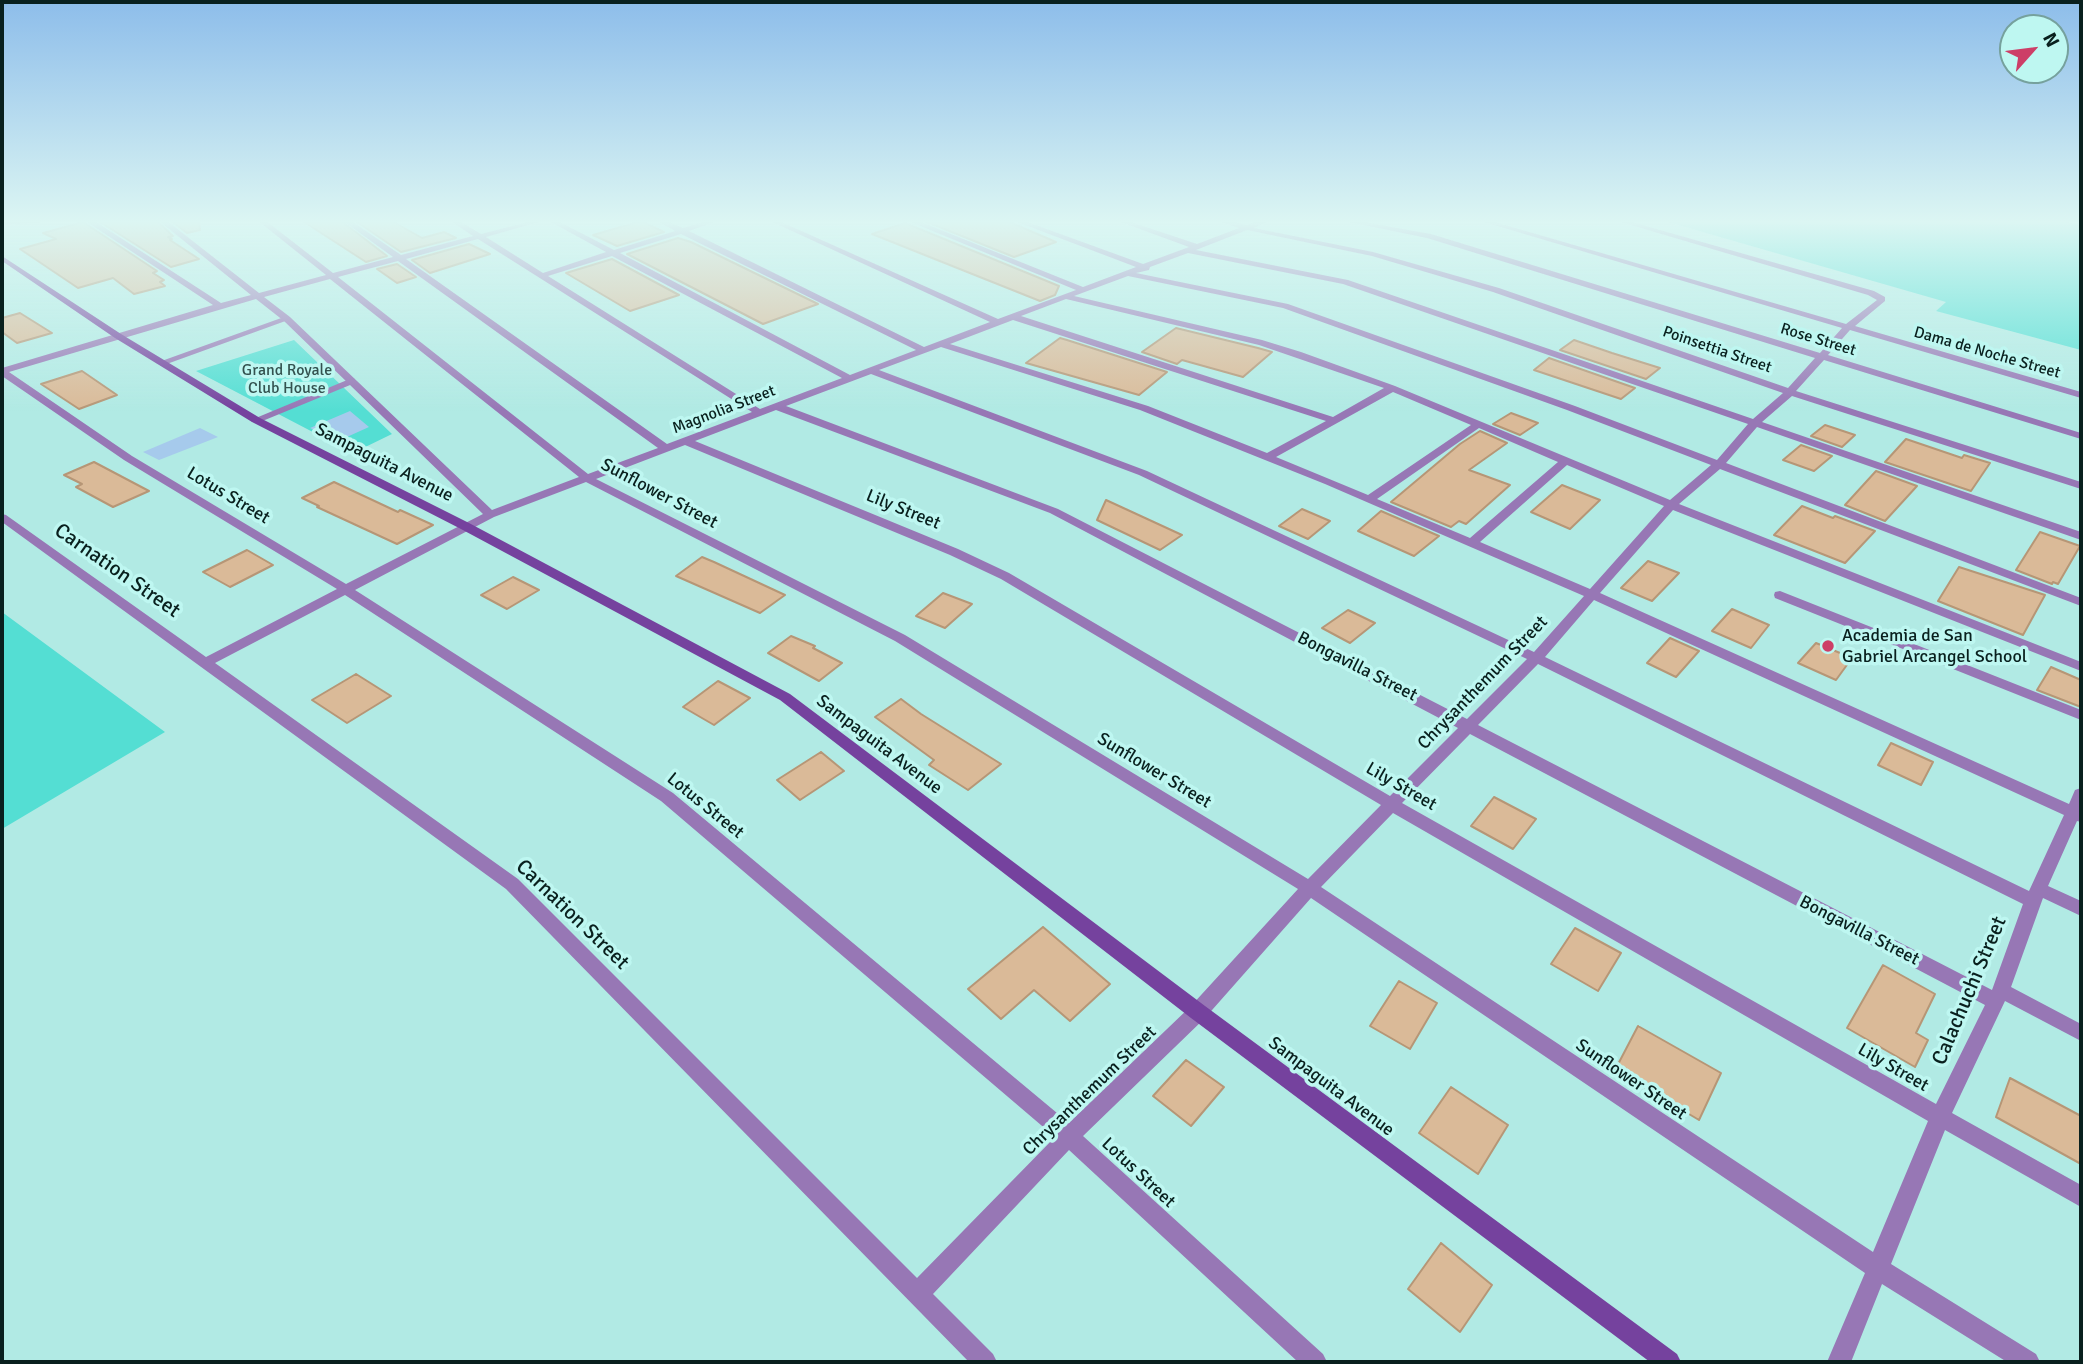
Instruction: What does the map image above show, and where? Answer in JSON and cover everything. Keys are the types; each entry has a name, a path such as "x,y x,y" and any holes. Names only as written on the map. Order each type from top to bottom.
{"main road":[{"name":"Sampaguita Avenue","path":"40,284 118,336 256,420 465,526 785,697 1198,1012 1669,1362"}],"street":[{"path":"186,284 220,306"},
{"path":"240,284 287,319 490,515"},
{"path":"2,371 303,284"},
{"name":"Sunflower Street","path":"342,284 588,479 900,638 1309,888 1877,1268 2028,1362"},
{"path":"439,284 667,449"},
{"path":"557,284 760,414"},
{"path":"672,284 851,379"},
{"path":"791,284 926,351"},
{"path":"913,284 1000,323"},
{"path":"1068,284 1084,290"},
{"name":"Magnolia Street","path":"206,662 490,515 1103,284"},
{"path":"1175,284 1296,310 1719,464 2081,602"},
{"path":"1347,284 2081,536"},
{"name":"Poinsettia Street","path":"1473,284 1790,392 2081,486"},
{"name":"Rose Street","path":"1582,284 2081,436"},
{"name":"Dama de Noche Street","path":"1699,284 2081,395"},
{"name":"Chrysanthemum Street","path":"918,1293 1069,1136 1198,1012 1309,888 1536,658 1671,505 1719,464 1755,424 1790,392 1848,327 1882,299 1838,284"},
{"path":"1067,297 1262,343 1392,388 1671,505 2081,667"},
{"path":"1014,317 1333,420"},
{"path":"161,363 287,319"},
{"path":"944,345 1144,408 1369,499 2078,808"},
{"name":"Lotus Street","path":"2,371 128,458 345,589 667,797 1069,1136 1315,1362"},
{"path":"872,371 1143,473 2036,895 2081,909"},
{"path":"256,420 352,381"},
{"path":"1267,458 1392,388"},
{"name":"Bongavilla Street","path":"778,407 1054,511 1469,725 1616,805 1998,995 2081,1032"},
{"path":"1369,499 1479,424"},
{"name":"Lily Street","path":"685,442 954,552 1005,576 1391,804 2081,1197"},
{"path":"1472,544 1567,460"},
{"name":"Carnation Street","path":"2,517 512,884 985,1362"},
{"path":"1780,595 2081,715"},
{"name":"Calachuchi Street","path":"1839,1362 1940,1117 1998,995 2036,895 2078,808"}],"green space":[{"path":"1882,284 2081,284 2081,350 1936,311 1946,302"},
{"name":"Grand Royale Club House","path":"294,340 392,434 353,453 196,371"},
{"path":"2,612 165,732 2,829"}],"shaded area":[{"path":"350,411 369,427 338,441 310,428"},
{"path":"200,428 218,437 159,460 143,452"}],"building":[{"path":"72,284 93,284 78,288"},
{"path":"120,284 162,284 165,286 134,294"},
{"path":"584,284 658,284 679,295 630,311"},
{"path":"685,284 776,284 818,304 763,324"},
{"path":"997,284 1053,284 1059,286 1055,295 1040,301"},
{"path":"20,313 52,333 17,343 2,332 2,318"},
{"path":"1176,328 1272,352 1243,377 1182,360 1177,364 1142,352"},
{"path":"1060,338 1167,372 1139,395 1026,363"},
{"path":"1574,340 1660,368 1646,379 1560,350"},
{"path":"1549,358 1635,388 1621,399 1534,370"},
{"path":"82,371 117,395 79,409 41,384"},
{"path":"1511,413 1538,423 1520,435 1493,424"},
{"path":"1825,425 1855,435 1842,447 1811,436"},
{"path":"1480,431 1507,443 1469,470 1510,485 1466,524 1459,521 1451,527 1391,502 1460,444"},
{"path":"1906,439 1962,458 1964,455 1990,463 1971,491 1885,462"},
{"path":"1801,445 1832,456 1814,471 1783,460"},
{"path":"94,462 149,491 113,507 76,487 82,484 64,475"},
{"path":"1876,471 1917,486 1885,521 1845,505"},
{"path":"334,482 433,525 397,544 302,498"},
{"path":"1562,485 1600,500 1570,529 1531,512"},
{"path":"1106,500 1182,535 1160,550 1097,520"},
{"path":"1802,506 1875,531 1845,563 1774,535"},
{"path":"1302,509 1330,521 1308,539 1279,526"},
{"path":"1381,511 1439,536 1414,556 1358,531"},
{"path":"2040,532 2080,546 2058,584 2016,570"},
{"path":"247,550 273,565 230,587 203,572"},
{"path":"702,557 785,595 760,613 676,576"},
{"path":"1648,561 1679,573 1652,601 1621,588"},
{"path":"1959,567 2045,595 2023,635 1938,601"},
{"path":"513,577 539,590 507,609 481,595"},
{"path":"943,593 972,604 945,628 916,616"},
{"path":"1732,609 1769,625 1751,648 1712,631"},
{"path":"1348,610 1375,623 1350,643 1322,628"},
{"path":"791,636 815,646 813,648 842,663 819,681 768,653"},
{"path":"1670,638 1699,651 1676,677 1647,663"},
{"path":"1816,643 1852,658 1836,680 1798,663"},
{"path":"2051,667 2081,680 2081,707 2037,690"},
{"path":"356,674 391,696 347,723 312,700"},
{"path":"718,681 750,698 714,725 683,707"},
{"path":"901,699 1001,764 968,790 929,765 934,760 875,717"},
{"path":"1891,743 1933,762 1921,785 1878,765"},
{"path":"821,752 844,771 800,800 777,780"},
{"path":"1494,797 1536,819 1513,849 1471,826"},
{"path":"1043,927 1110,984 1070,1021 1034,990 1001,1019 968,989"},
{"path":"1575,928 1621,953 1598,991 1551,964"},
{"path":"1883,965 1935,994 1916,1033 1928,1040 1915,1067 1847,1028"},
{"path":"1399,981 1437,1003 1410,1049 1370,1026"},
{"path":"1638,1026 1721,1073 1699,1120 1615,1070"},
{"path":"1186,1060 1224,1087 1191,1126 1153,1096"},
{"path":"2010,1078 2081,1116 2081,1164 1996,1117"},
{"path":"1451,1087 1508,1125 1478,1174 1419,1133"},
{"path":"1441,1243 1492,1285 1460,1332 1408,1289"}],"place":[{"name":"Academia de San Gabriel Arcangel School","path":"1828,646"}]}
